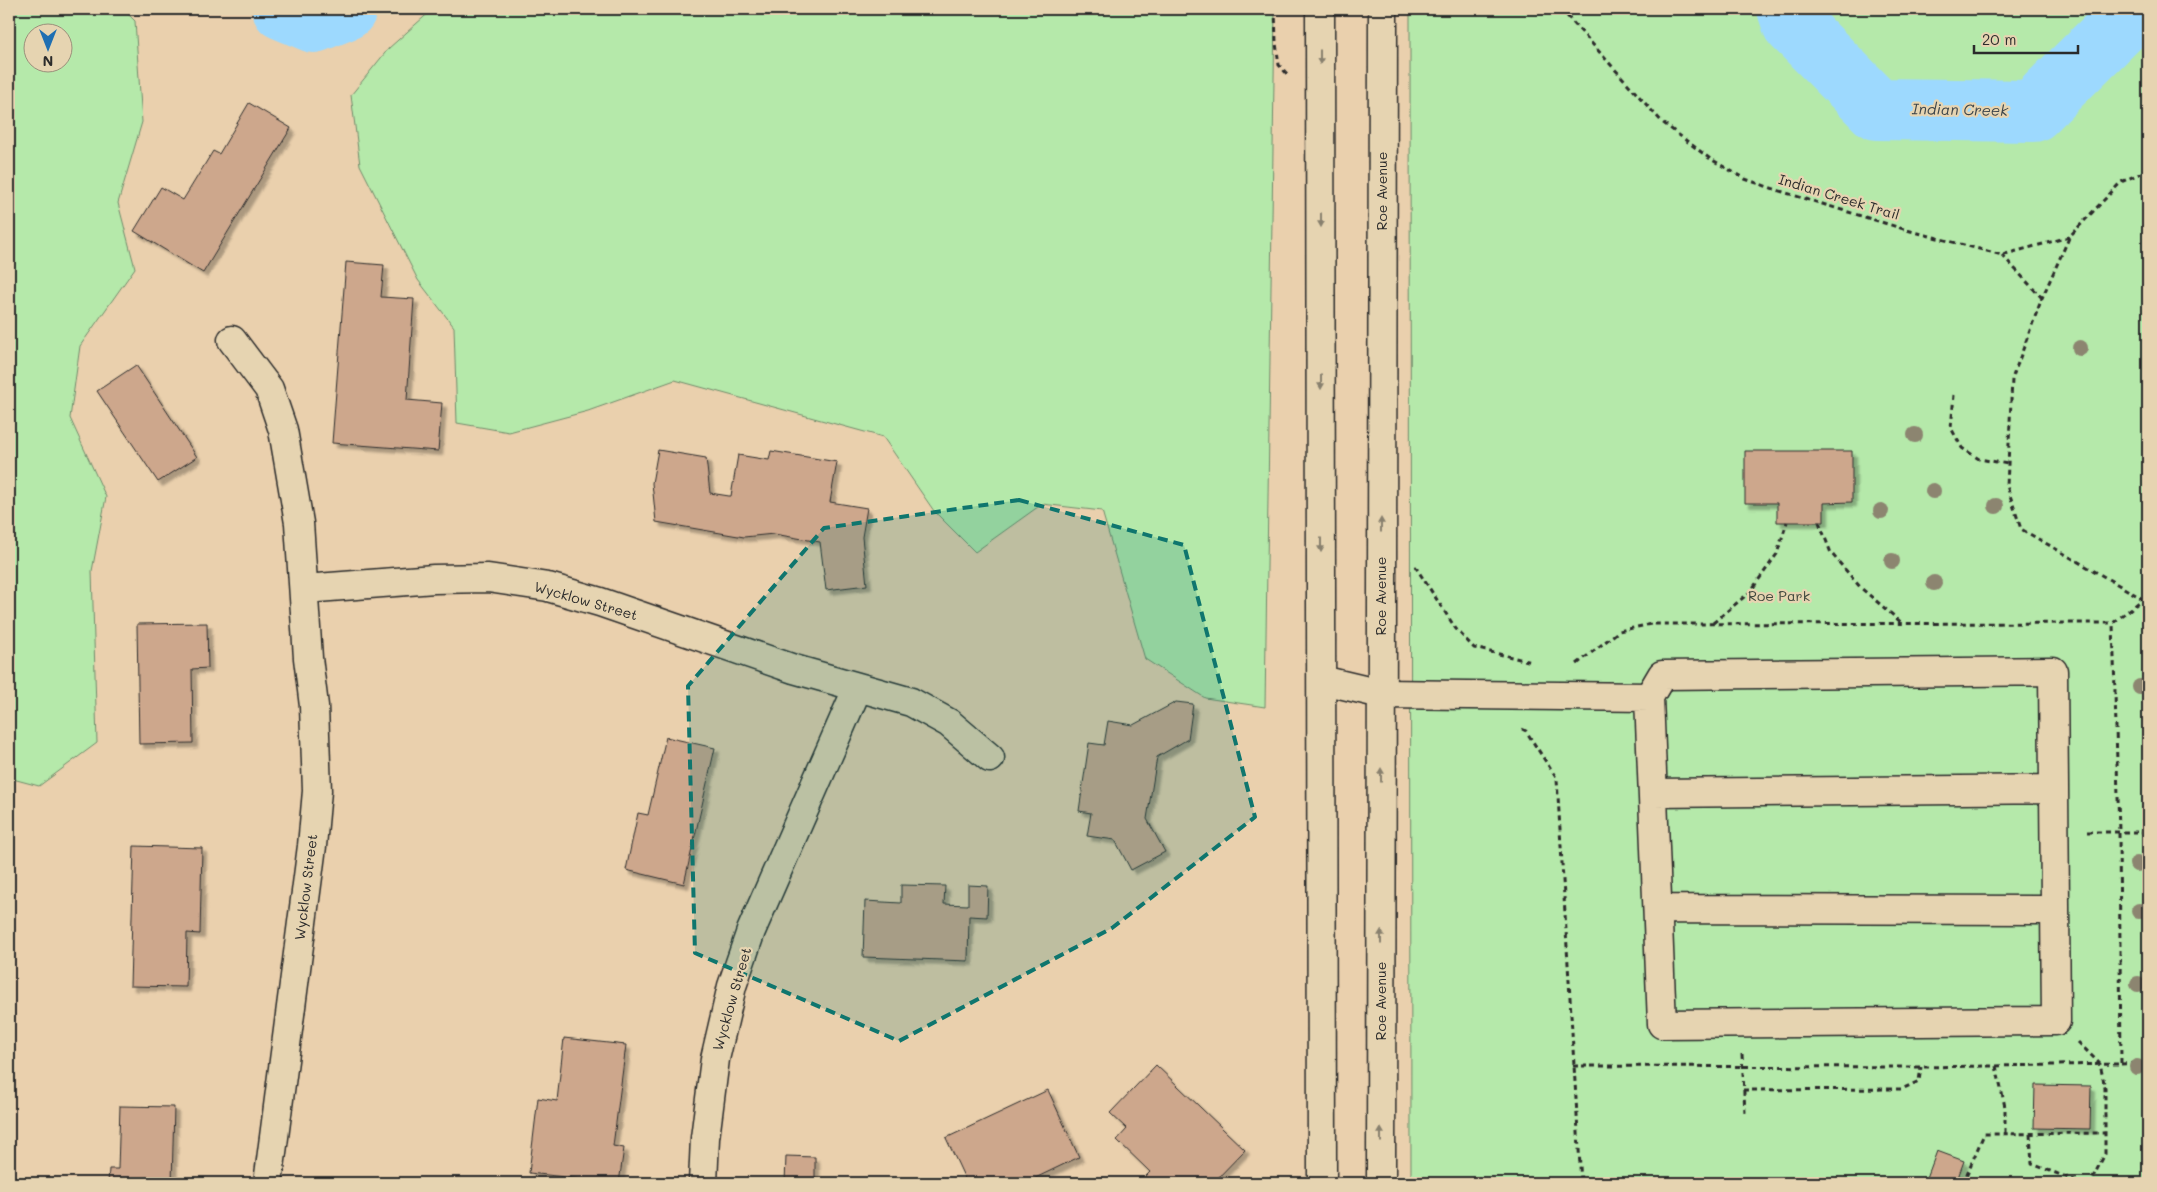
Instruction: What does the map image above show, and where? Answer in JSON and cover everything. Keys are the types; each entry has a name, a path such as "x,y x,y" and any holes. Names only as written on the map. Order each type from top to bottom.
{"main road":[{"path":"1320,9 1322,1183"},
{"name":"Roe Avenue","path":"1381,1183 1383,9"},
{"name":"Wycklow Street","path":"232,340 269,389 284,430 299,523 308,658 314,706 316,791 312,846 268,1183"},
{"name":"Wycklow Street","path":"304,589 434,579 479,578 548,587 600,602 794,669 911,702 949,723 990,758"},
{"path":"2053,671 2056,1021 1662,1024 1659,909 1649,697 1662,675 2053,671"},
{"path":"1322,680 1381,694 1649,697"},
{"name":"Wycklow Street","path":"703,1183 705,1138 715,1059 732,986 751,931 858,687"},
{"path":"1653,793 2053,789"},
{"path":"1659,909 2055,910"}],"path":[{"path":"1275,9 1279,66 1289,76"},
{"name":"Indian Creek Trail","path":"1561,9 1662,122 1709,158 1745,179 1907,230 2002,255 2069,237"},
{"path":"2148,170 2121,182 2069,237 2042,298 2012,379 2007,486 2021,529 2143,599 2148,599"},
{"path":"2002,255 2042,298"},
{"path":"1954,395 1951,428 1962,448 1980,459 2008,464"},
{"path":"1712,623 1750,592 1777,554 1787,522"},
{"path":"1819,522 1832,553 1860,588 1902,623"},
{"path":"1412,560 1456,629 1474,648 1538,664"},
{"path":"1571,665 1578,664 1619,630 1651,624 2113,622 2143,599"},
{"path":"2143,599 2148,635"},
{"path":"2113,622 2121,1064"},
{"path":"1518,727 1526,731 1557,779 1581,1183"},
{"path":"2054,832 2148,832"},
{"path":"2056,1021 2100,1064 2105,1088 2105,1154 2090,1183"},
{"path":"1741,1023 1745,1113"},
{"path":"1573,1066 1921,1067 2148,1063"},
{"path":"1996,1066 2005,1108 2004,1134"},
{"path":"1743,1090 1902,1089 1919,1080 1921,1067"},
{"path":"1963,1183 1984,1134 2105,1133"},
{"path":"2030,1134 2032,1164 2082,1183"}],"highlighted area":[{"path":"1019,500 1184,545 1255,817 1112,928 899,1041 695,953 688,686 824,528"}],"green space":[{"path":"9,9 123,9 135,21 142,122 118,203 135,268 80,346 70,418 106,497 92,571 97,743 39,786 9,778"},
{"path":"283,9 326,9 314,22"},
{"path":"433,9 1275,9 1265,707 1205,698 1145,659 1102,511 1042,504 975,552 934,511 883,437 675,380 588,411 509,432 457,423 454,327 418,280 360,165 351,95 389,48"},
{"name":"Roe Park","path":"1410,9 2148,9 2148,1183 1411,1183"}],"building":[{"path":"249,103 291,128 203,273 134,231 161,187 183,200 213,151 219,154"},
{"path":"346,262 384,265 381,297 414,299 407,400 442,403 438,451 332,443"},
{"path":"136,365 197,457 158,482 97,391"},
{"path":"658,450 706,458 710,493 729,496 731,496 738,455 769,460 771,451 837,462 830,502 867,508 862,537 867,585 826,590 820,542 774,534 744,537 656,522 652,483"},
{"path":"1745,451 1852,451 1852,502 1824,503 1824,522 1777,522 1777,503 1745,503"},
{"path":"207,623 208,668 192,669 193,743 139,744 137,624"},
{"path":"1176,702 1193,704 1188,739 1157,757 1147,819 1165,852 1131,870 1115,840 1087,836 1091,813 1079,811 1089,743 1104,745 1108,721 1133,725"},
{"path":"666,737 715,748 684,884 626,870 638,813 648,815"},
{"path":"134,846 202,848 200,934 187,933 186,987 130,986"},
{"path":"901,885 945,886 944,904 968,905 968,885 988,886 987,917 969,916 968,961 863,957 865,901 901,903"},
{"path":"564,1038 626,1045 613,1146 624,1148 619,1183 529,1173 538,1098 557,1101"},
{"path":"1156,1065 1245,1150 1213,1183 1149,1183 1144,1178 1150,1172 1117,1140 1127,1129 1110,1113"},
{"path":"2035,1085 2091,1086 2090,1129 2034,1128"},
{"path":"1048,1090 1079,1157 1025,1183 967,1183 946,1138"},
{"path":"120,1106 174,1107 172,1183 108,1183 109,1169 118,1169"},
{"path":"1937,1151 1964,1161 1956,1183 1925,1183"},
{"path":"786,1156 815,1157 815,1183 785,1183"}],"waterway":[{"name":"Indian Creek","path":"283,9 314,22 346,9"},
{"name":"Indian Creek","path":"1788,9 1793,24 1877,109 2033,111 2136,9"}]}
